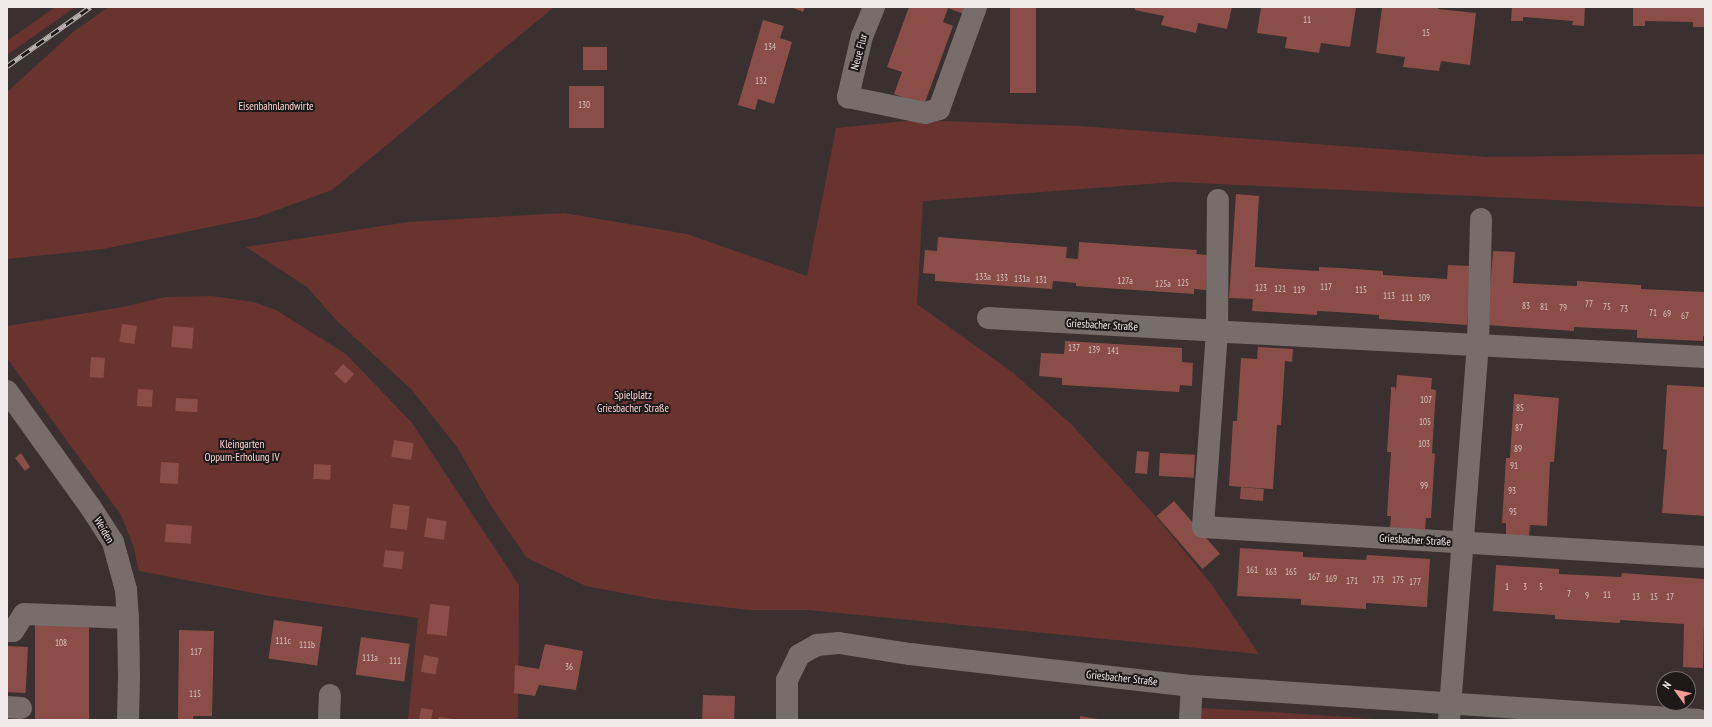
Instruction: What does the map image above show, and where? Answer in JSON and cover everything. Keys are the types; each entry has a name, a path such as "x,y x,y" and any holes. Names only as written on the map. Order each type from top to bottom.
{"street":[{"name":"Neue Flur","path":"874,7 862,36 848,97 925,113 939,109 976,7"},
{"name":"Griesbacher Straße","path":"1218,200 1217,331 1203,527 1705,558"},
{"name":"Griesbacher Straße","path":"1449,712 1464,542 1478,344 1481,219"},
{"name":"Griesbacher Straße","path":"988,318 1705,357"},
{"name":"Weiden","path":"7,391 91,508 113,542 126,590 129,677 128,720"},
{"path":"7,632 13,631 24,614 128,618"},
{"name":"Griesbacher Straße","path":"787,720 788,680 799,655 817,645 839,643 910,654 1192,686 1449,712 1699,720"},
{"path":"1190,720 1192,686"},
{"path":"329,720 330,695"}],"green space":[{"path":"55,7 75,7 7,55 7,41"},
{"name":"Eisenbahnlandwirte","path":"109,7 554,7 332,190 258,217 103,249 7,259 7,92 73,32"},
{"name":"Spielplatz Griesbacher Straße","path":"917,120 1080,126 1488,157 1705,154 1705,207 1174,182 923,201 917,304 1012,372 1071,424 1158,519 1212,585 1259,654 808,610 749,610 654,599 586,586 527,558 493,509 457,447 411,389 338,322 307,287 246,247 408,222 564,213 687,234 807,276 836,128"},
{"name":"Kleingarten Oppum-Erholung IV","path":"212,296 253,302 276,310 346,354 412,423 519,585 518,720 408,720 418,618 269,596 139,571 133,545 121,515 7,358 7,326 123,307 165,297"},
{"path":"1200,708 1272,712 1391,720 1199,720"}],"building":[{"path":"791,7 805,7 803,12"},
{"path":"909,7 967,7 964,14 948,8 943,22 953,26 924,105 894,94 902,72 887,67"},
{"path":"1010,7 1036,7 1036,93 1010,93"},
{"path":"1135,7 1232,7 1227,29 1198,23 1196,33 1161,25 1164,16 1135,10"},
{"path":"1261,7 1356,7 1350,47 1321,43 1319,53 1285,48 1287,37 1257,33"},
{"path":"1382,7 1438,7 1438,9 1476,13 1470,65 1441,61 1439,71 1403,67 1405,57 1376,53"},
{"path":"1512,7 1585,7 1584,26 1572,25 1573,21 1523,17 1523,21 1511,21"},
{"path":"1633,7 1704,7 1704,27 1693,27 1693,22 1645,21 1645,26 1633,26"},
{"path":"763,20 784,26 780,38 792,42 774,104 758,99 755,110 738,105"},
{"path":"583,47 607,47 607,70 583,70"},
{"path":"569,86 604,86 604,128 569,128"},
{"path":"1236,194 1259,196 1255,267 1319,271 1319,267 1340,268 1383,271 1383,275 1447,279 1448,265 1471,266 1467,325 1379,319 1379,315 1337,312 1317,311 1317,315 1252,311 1253,299 1229,298"},
{"path":"938,237 1067,247 1066,258 1078,259 1079,242 1197,250 1196,254 1208,255 1206,290 1194,289 1194,294 1076,286 1076,283 1053,281 1052,289 935,281 935,274 923,273 925,250 937,251"},
{"path":"1493,251 1515,252 1513,283 1577,286 1577,281 1641,285 1641,289 1705,292 1705,336 1703,336 1703,341 1637,338 1637,330 1574,327 1574,331 1487,325"},
{"path":"122,324 137,326 134,344 119,342"},
{"path":"173,326 194,328 192,349 171,347"},
{"path":"1065,341 1182,348 1182,362 1193,363 1192,386 1180,385 1179,392 1062,385 1062,378 1039,376 1041,353 1064,354"},
{"path":"1258,347 1293,349 1292,362 1285,361 1281,425 1277,425 1273,489 1229,486 1233,421 1237,421 1241,358 1257,359"},
{"path":"91,357 105,358 104,378 90,377"},
{"path":"343,364 354,374 345,384 334,374"},
{"path":"1397,375 1432,378 1431,389 1436,390 1432,453 1435,454 1431,518 1426,518 1425,530 1390,528 1391,516 1387,516 1391,452 1387,452 1391,387 1395,387 1396,391"},
{"path":"1667,385 1705,387 1705,516 1662,513 1667,450 1663,449"},
{"path":"138,389 153,390 152,407 137,406"},
{"path":"1514,394 1559,398 1554,462 1550,462 1547,526 1530,525 1529,536 1506,535 1506,523 1502,523 1506,458 1510,458"},
{"path":"176,398 198,399 197,412 175,411"},
{"path":"394,440 414,443 411,460 391,457"},
{"path":"1137,451 1149,452 1147,474 1135,473"},
{"path":"21,453 30,467 25,471 15,458"},
{"path":"1160,453 1195,455 1194,478 1159,476"},
{"path":"161,462 179,463 178,484 160,483"},
{"path":"314,464 331,465 330,480 313,479"},
{"path":"1241,487 1264,489 1263,501 1240,499"},
{"path":"1174,501 1220,554 1203,569 1157,516"},
{"path":"393,504 410,506 407,530 390,528"},
{"path":"427,518 447,521 444,540 424,537"},
{"path":"166,524 192,526 191,544 165,542"},
{"path":"1240,548 1303,552 1303,557 1366,560 1367,555 1430,559 1427,607 1366,603 1366,609 1301,605 1301,599 1237,596"},
{"path":"385,550 404,552 402,569 383,567"},
{"path":"1496,565 1559,569 1559,574 1621,577 1622,573 1705,579 1703,668 1683,667 1684,624 1620,620 1620,623 1555,619 1555,615 1493,611"},
{"path":"430,604 450,606 447,636 427,634"},
{"path":"35,619 89,619 89,720 35,720"},
{"path":"274,620 323,627 317,665 269,659"},
{"path":"179,630 214,631 212,716 193,716 193,720 178,720"},
{"path":"361,637 410,644 404,681 356,675"},
{"path":"545,644 583,651 576,690 539,685 535,696 514,693 515,665 539,669"},
{"path":"7,646 28,647 26,693 7,692"},
{"path":"424,655 439,658 435,675 421,672"},
{"path":"703,695 735,696 734,720 702,720"},
{"path":"421,708 433,710 431,720 419,720"},
{"path":"1080,716 1098,719 1098,720 1080,720"},
{"path":"439,717 453,719 453,720 438,720"}],"railway":[{"path":"7,66 90,7"}]}
